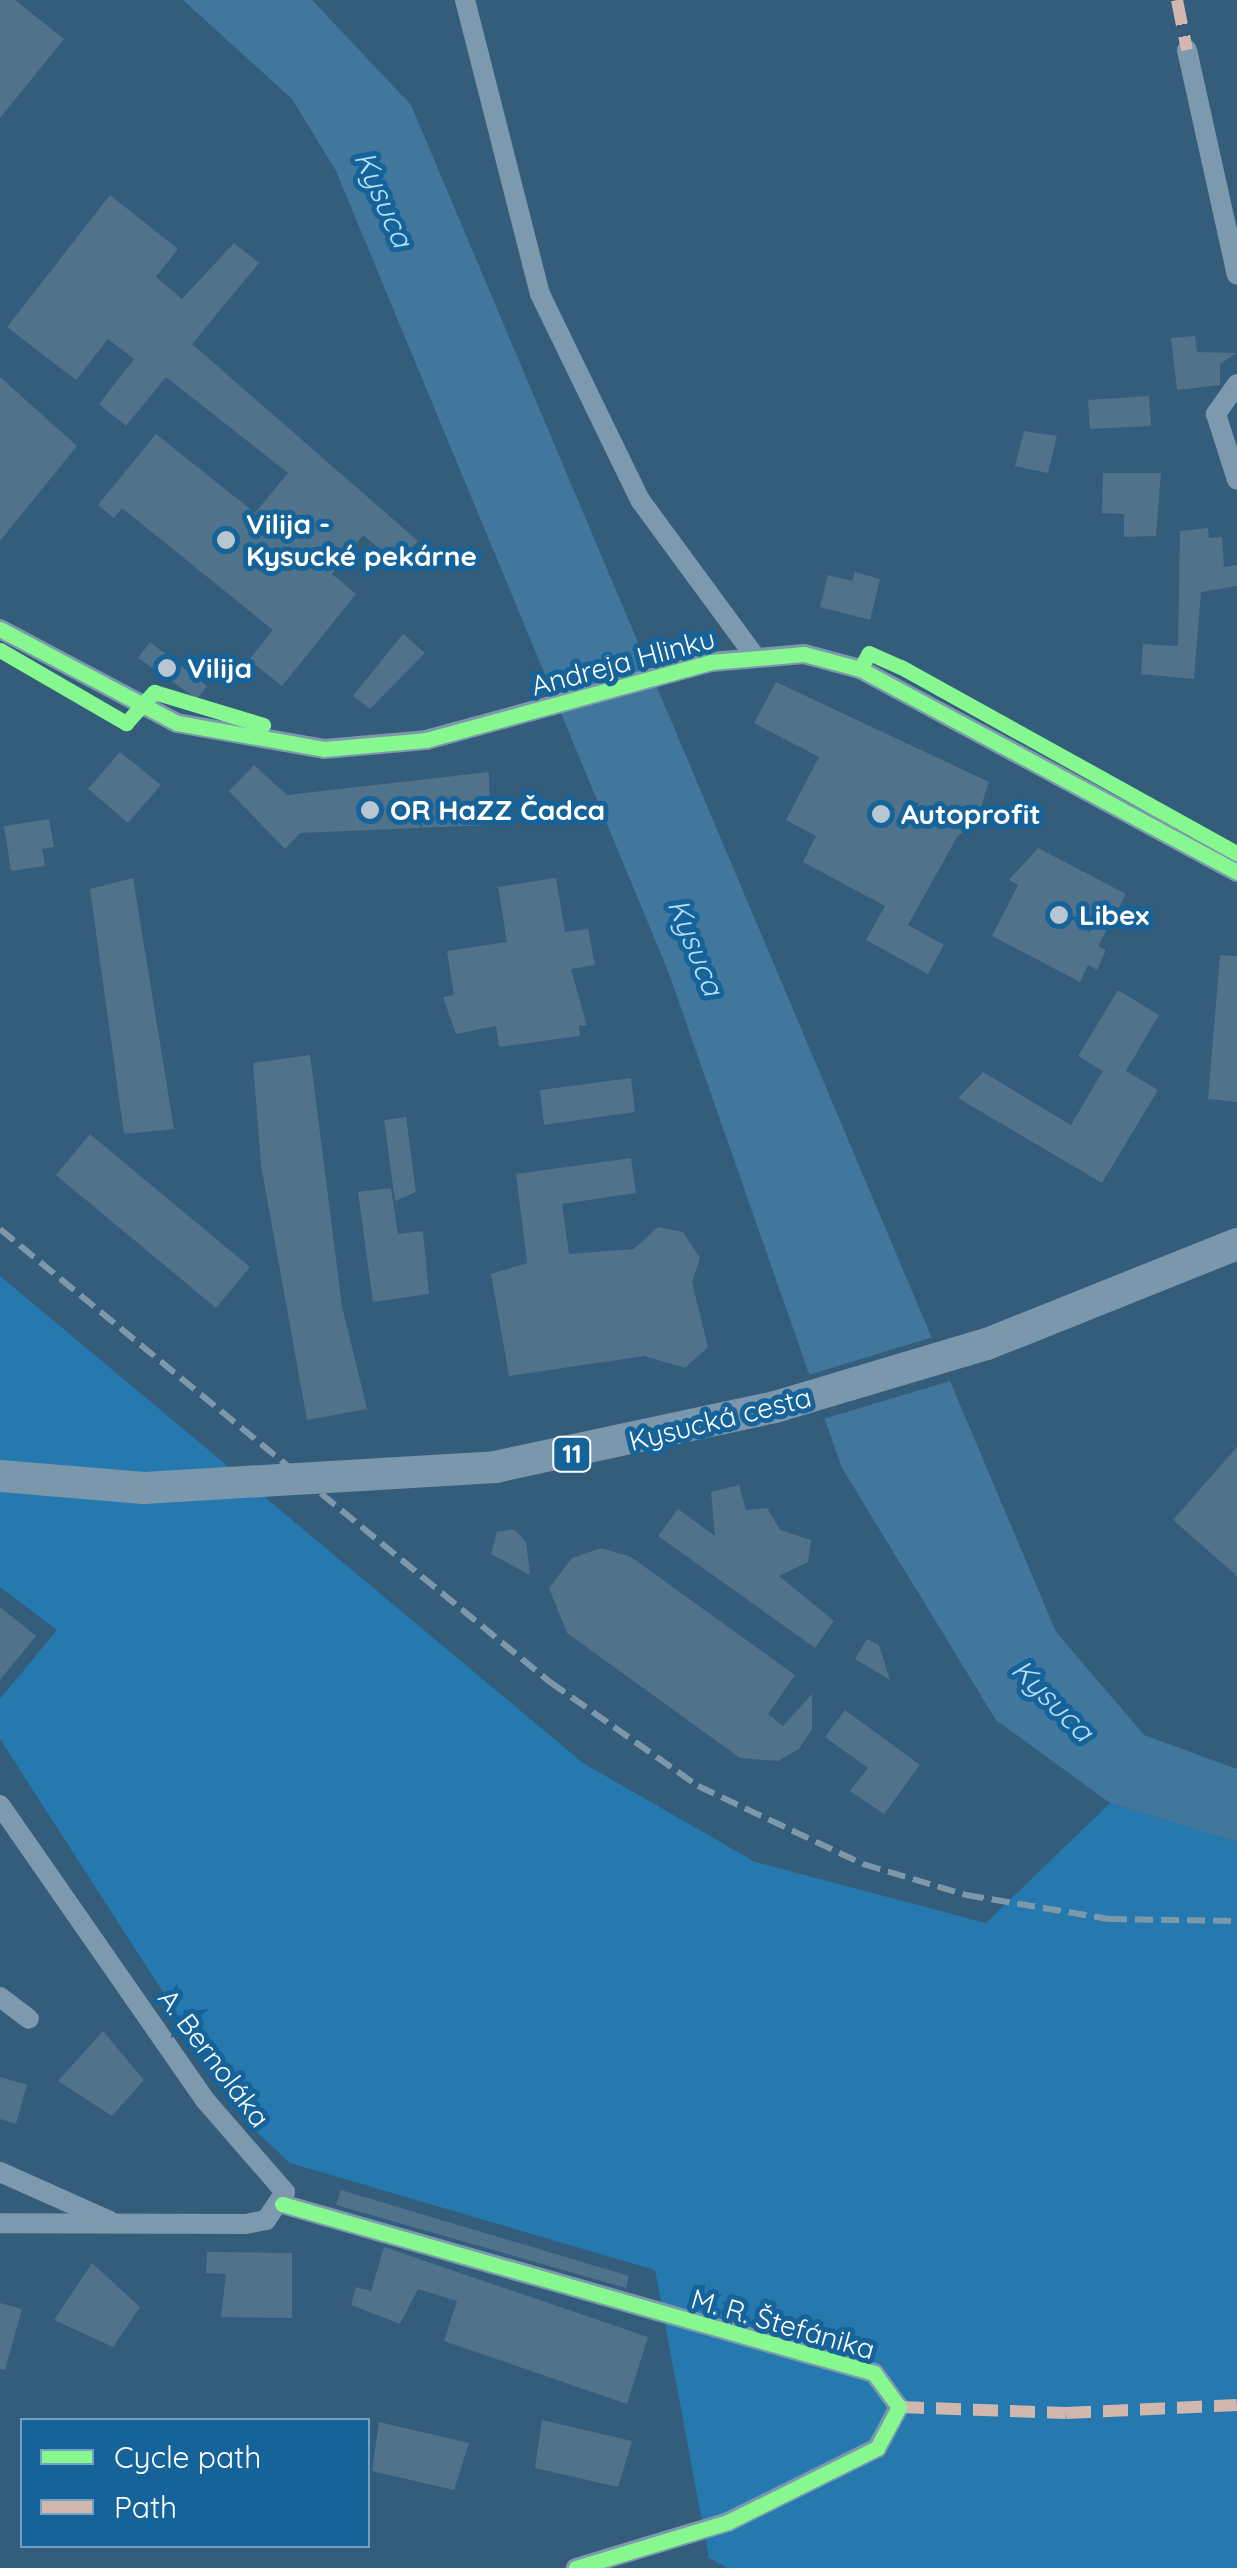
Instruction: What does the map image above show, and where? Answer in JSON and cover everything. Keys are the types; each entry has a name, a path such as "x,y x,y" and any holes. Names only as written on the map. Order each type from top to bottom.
{"main road":[{"name":"Kysucká cesta","path":"0,1476 144,1488 396,1480 512,1464 740,1416 987,1344 1237,1244"}],"street":[{"path":"465,0 540,294 640,500 753,654"},
{"path":"1188,50 1237,275"},
{"path":"1237,384 1216,414 1237,480"},
{"name":"Andreja Hlinku","path":"0,628 139,709 258,742 392,745 753,654 860,668 1237,872"},
{"name":"A. Bernoláka","path":"0,1805 205,2100 285,2192 282,2204"},
{"path":"0,1996 29,2018"},
{"path":"0,2172 121,2226"},
{"path":"0,2223 246,2224 282,2204"},
{"name":"M. R. Štefánika","path":"282,2204 874,2373 899,2407 877,2448 728,2522 576,2568"}],"shaded area":[{"path":"0,1276 583,1763 755,1862 986,1923 1110,1803 1237,1842 1237,2568 728,2568 709,2558 655,2270 290,2163 248,2124 0,1739 0,1699 57,1630 0,1587"}],"water":[{"name":"Kysuca","path":"183,0 312,0 411,105 1056,1632 1144,1735 1237,1769 1237,1842 1110,1803 996,1720 842,1468 668,971 336,171 292,99"}],"pier":[{"path":"933,1337 950,1381 820,1420 805,1376"}],"building":[{"path":"0,0 15,0 64,39 0,118"},
{"path":"110,195 178,249 156,277 182,299 234,243 259,263 192,344 418,541 398,564 363,535 332,574 356,594 282,686 249,660 273,630 122,508 114,518 98,505 156,434 255,513 288,473 166,377 126,426 99,404 134,359 108,339 76,380 7,327"},
{"path":"1195,336 1197,352 1237,353 1220,364 1220,385 1177,390 1171,338"},
{"path":"0,377 77,446 0,541"},
{"path":"1149,396 1151,426 1090,429 1088,400"},
{"path":"1024,431 1057,436 1048,473 1015,466"},
{"path":"1103,473 1161,473 1156,536 1124,537 1124,514 1102,513"},
{"path":"1208,528 1209,538 1222,537 1224,567 1237,565 1237,586 1201,592 1194,679 1141,674 1143,644 1178,646 1180,531"},
{"path":"855,572 880,579 870,620 820,607 828,575 852,581"},
{"path":"403,634 425,653 370,709 353,696"},
{"name":"Vilija","path":"150,642 207,686 197,699 138,658"},
{"path":"776,682 989,782 976,822 957,837 908,925 944,945 928,974 866,940 885,906 803,862 816,836 786,820 819,757 754,723"},
{"path":"120,752 161,785 128,823 88,789"},
{"name":"OR HaZZ Čadca","path":"254,765 287,795 489,772 490,825 300,833 285,849 229,791"},
{"path":"49,819 54,847 42,849 45,866 11,871 4,826"},
{"name":"Libex","path":"1038,848 1126,894 1098,946 1106,950 1097,970 1088,965 1080,982 992,936 1018,885 1009,880"},
{"path":"133,878 174,1129 124,1134 90,889"},
{"path":"556,878 565,932 588,929 595,965 571,969 587,1026 579,1025 580,1036 499,1047 496,1026 456,1034 443,997 454,995 447,951 507,942 498,887"},
{"path":"1220,955 1237,956 1237,1102 1208,1099"},
{"path":"1118,990 1159,1015 1126,1071 1158,1090 1102,1183 958,1098 983,1072 1071,1125 1103,1071 1078,1056"},
{"path":"310,1055 342,1306 367,1409 307,1420 261,1165 253,1063"},
{"path":"631,1078 635,1112 544,1125 540,1090"},
{"path":"406,1117 416,1192 395,1201 384,1120"},
{"path":"90,1134 250,1267 216,1308 56,1175"},
{"path":"631,1158 636,1193 562,1204 569,1254 634,1249 658,1227 683,1232 700,1258 692,1282 708,1347 685,1368 644,1356 509,1376 491,1274 527,1263 516,1174"},
{"path":"391,1188 398,1234 423,1231 429,1294 373,1302 358,1192"},
{"path":"1237,1447 1237,1576 1173,1520"},
{"path":"739,1485 746,1510 767,1508 780,1530 811,1540 808,1562 779,1576 834,1621 815,1648 658,1536 678,1509 715,1536 711,1492"},
{"path":"514,1529 526,1542 530,1575 491,1554 497,1532"},
{"path":"601,1548 631,1557 795,1675 768,1714 783,1726 812,1694 812,1729 799,1749 778,1761 740,1758 567,1633 549,1588 572,1558"},
{"path":"0,1607 36,1636 0,1680"},
{"path":"867,1639 879,1645 890,1680 855,1659"},
{"path":"845,1710 920,1765 884,1814 850,1791 868,1768 825,1737"},
{"path":"103,2031 144,2080 112,2116 58,2081"},
{"path":"0,2077 27,2085 16,2124 0,2119"},
{"path":"341,2190 629,2276 626,2288 336,2205"},
{"path":"384,2247 648,2337 627,2404 444,2341 457,2301 418,2289 400,2324 351,2305 356,2287 371,2291"},
{"path":"207,2252 292,2253 292,2318 221,2317 226,2274 206,2273"},
{"path":"92,2263 140,2307 113,2347 54,2320"},
{"path":"0,2303 22,2309 5,2370 0,2369"},
{"path":"542,2420 632,2441 618,2487 535,2468"},
{"path":"379,2422 469,2443 454,2490 372,2471"}],"railway":[{"path":"0,1229 550,1682 698,1786 863,1864 966,1895 1109,1919 1237,1921"}],"marked path":[{"path":"1177,0 1187,50"},
{"path":"899,2407 1066,2413 1237,2405"}],"cycle path":[{"path":"0,629 177,723 324,749 426,740 711,662 804,654 860,669 1237,872"},
{"path":"0,650 126,723 154,692 263,725"},
{"path":"860,669 869,653 901,667 1237,853"},
{"path":"282,2204 874,2373 899,2407 877,2448 728,2522 576,2568"}],"place":[{"name":"Vilija - Kysucké pekárne","path":"226,540"},
{"name":"Vilija","path":"167,668"},
{"name":"OR HaZZ Čadca","path":"370,810"},
{"name":"Autoprofit","path":"881,814"},
{"name":"Libex","path":"1059,915"}]}
